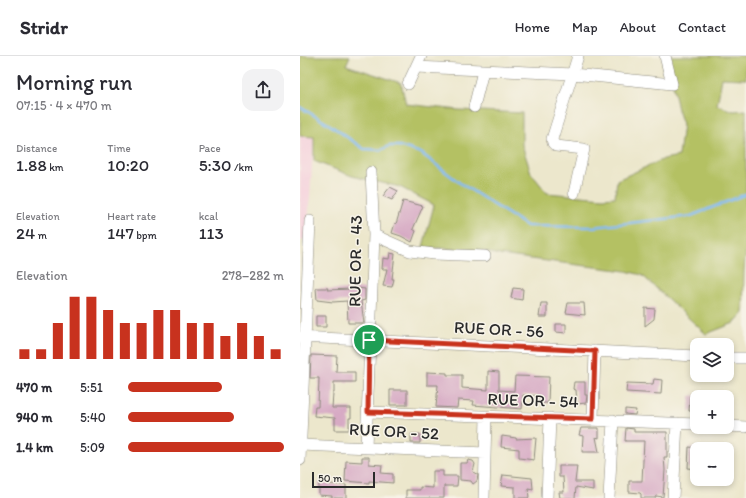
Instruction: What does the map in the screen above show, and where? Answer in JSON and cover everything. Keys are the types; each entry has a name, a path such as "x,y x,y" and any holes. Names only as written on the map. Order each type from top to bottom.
{"street":[{"path":"408,84 421,56"},
{"path":"574,193 584,150 556,146 553,144 552,139 578,56"},
{"path":"416,67 573,74 672,84 665,56"},
{"path":"474,106 483,71"},
{"name":"RUE OR - 43","path":"366,447 374,235 372,172"},
{"path":"300,460 303,337 310,222"},
{"path":"374,235 410,251 485,256"},
{"name":"RUE OR - 56","path":"303,337 690,356"},
{"path":"593,419 595,351"},
{"path":"734,358 746,358"},
{"name":"RUE OR - 54","path":"368,412 690,424"},
{"path":"484,498 486,416"},
{"path":"547,498 550,418"},
{"path":"609,498 613,420"},
{"path":"673,498 677,423"},
{"path":"734,426 746,427"},
{"name":"RUE OR - 52","path":"301,445 485,453"}],"shaded area":[{"path":"300,136 314,137 307,241 300,240"}],"green space":[{"path":"300,56 350,56 346,65 401,83 406,104 459,110 522,113 522,145 531,173 547,193 603,198 615,197 617,180 664,159 679,156 683,124 678,110 667,56 746,56 746,79 722,78 717,105 733,111 746,110 746,248 743,313 734,323 706,334 642,275 626,271 500,255 482,251 423,247 434,205 400,187 352,176 314,161 314,137 300,136"}],"building":[{"path":"390,187 398,191 392,200 383,196"},
{"path":"403,201 423,206 413,229 416,231 412,242 392,233"},
{"path":"390,253 395,254 392,279 394,279 392,287 383,286 387,269 382,269 383,258 389,259"},
{"path":"350,287 365,289 365,300 361,301 364,323 348,323 347,301 333,302 317,300 316,288 328,288 327,290 350,289"},
{"path":"513,288 523,289 522,300 511,298"},
{"path":"541,303 547,303 547,317 539,317"},
{"path":"568,303 584,303 585,315 566,313"},
{"path":"645,308 655,309 654,319 645,326"},
{"path":"316,316 326,316 326,327 316,327"},
{"path":"556,324 566,324 566,333 556,332"},
{"path":"311,355 337,356 336,372 355,372 355,382 334,382 332,408 351,408 349,430 335,430 335,418 314,416 315,407 318,407 319,378 310,378"},
{"path":"488,371 499,372 499,390 514,391 515,376 549,377 548,403 539,403 539,396 523,395 522,409 473,405 474,401 458,400 457,408 436,407 438,385 427,385 427,372 447,373 447,375 462,375 462,388 488,390"},
{"path":"654,379 662,380 661,394 626,392 627,383 653,384"},
{"path":"574,382 585,382 585,395 587,395 586,403 577,404 576,390 573,389"},
{"path":"390,390 407,390 407,405 390,405"},
{"path":"625,409 636,410 635,415 625,414"},
{"path":"581,428 599,428 599,438 596,437 599,452 582,452 583,436 579,435"},
{"path":"626,428 634,429 634,432 667,432 667,457 664,457 665,470 663,497 656,496 655,498 641,498 640,493 629,492 629,481 642,481 644,441 625,441"},
{"path":"411,434 420,434 420,443 411,443"},
{"path":"502,436 516,439 536,438 534,460 519,458 519,449 501,447"},
{"path":"689,447 690,468 688,468"},
{"path":"362,457 369,457 369,464 382,465 381,473 393,474 393,483 345,481 346,461 362,462"},
{"path":"468,460 473,461 475,464 473,472 478,475 477,481 473,484 471,481 460,480 460,463 467,463"},
{"path":"559,466 577,466 575,482 593,482 593,490 576,487 575,498 560,498 559,492 564,492 563,477 559,477"},
{"path":"433,471 443,471 443,476 458,476 457,486 444,486 444,498 406,498 406,490 420,490 420,487 433,488"},
{"path":"503,475 532,478 533,489 528,488 529,498 515,498 515,487 501,486"},
{"path":"319,482 346,485 346,498 332,498 332,496 319,495"}],"waterway":[{"path":"300,107 330,125 364,149 381,150 389,146 399,146 421,153 460,183 527,226 593,227 691,216 746,194"}],"route":[{"path":"369,340 595,351 593,419 368,412 369,340"}]}
